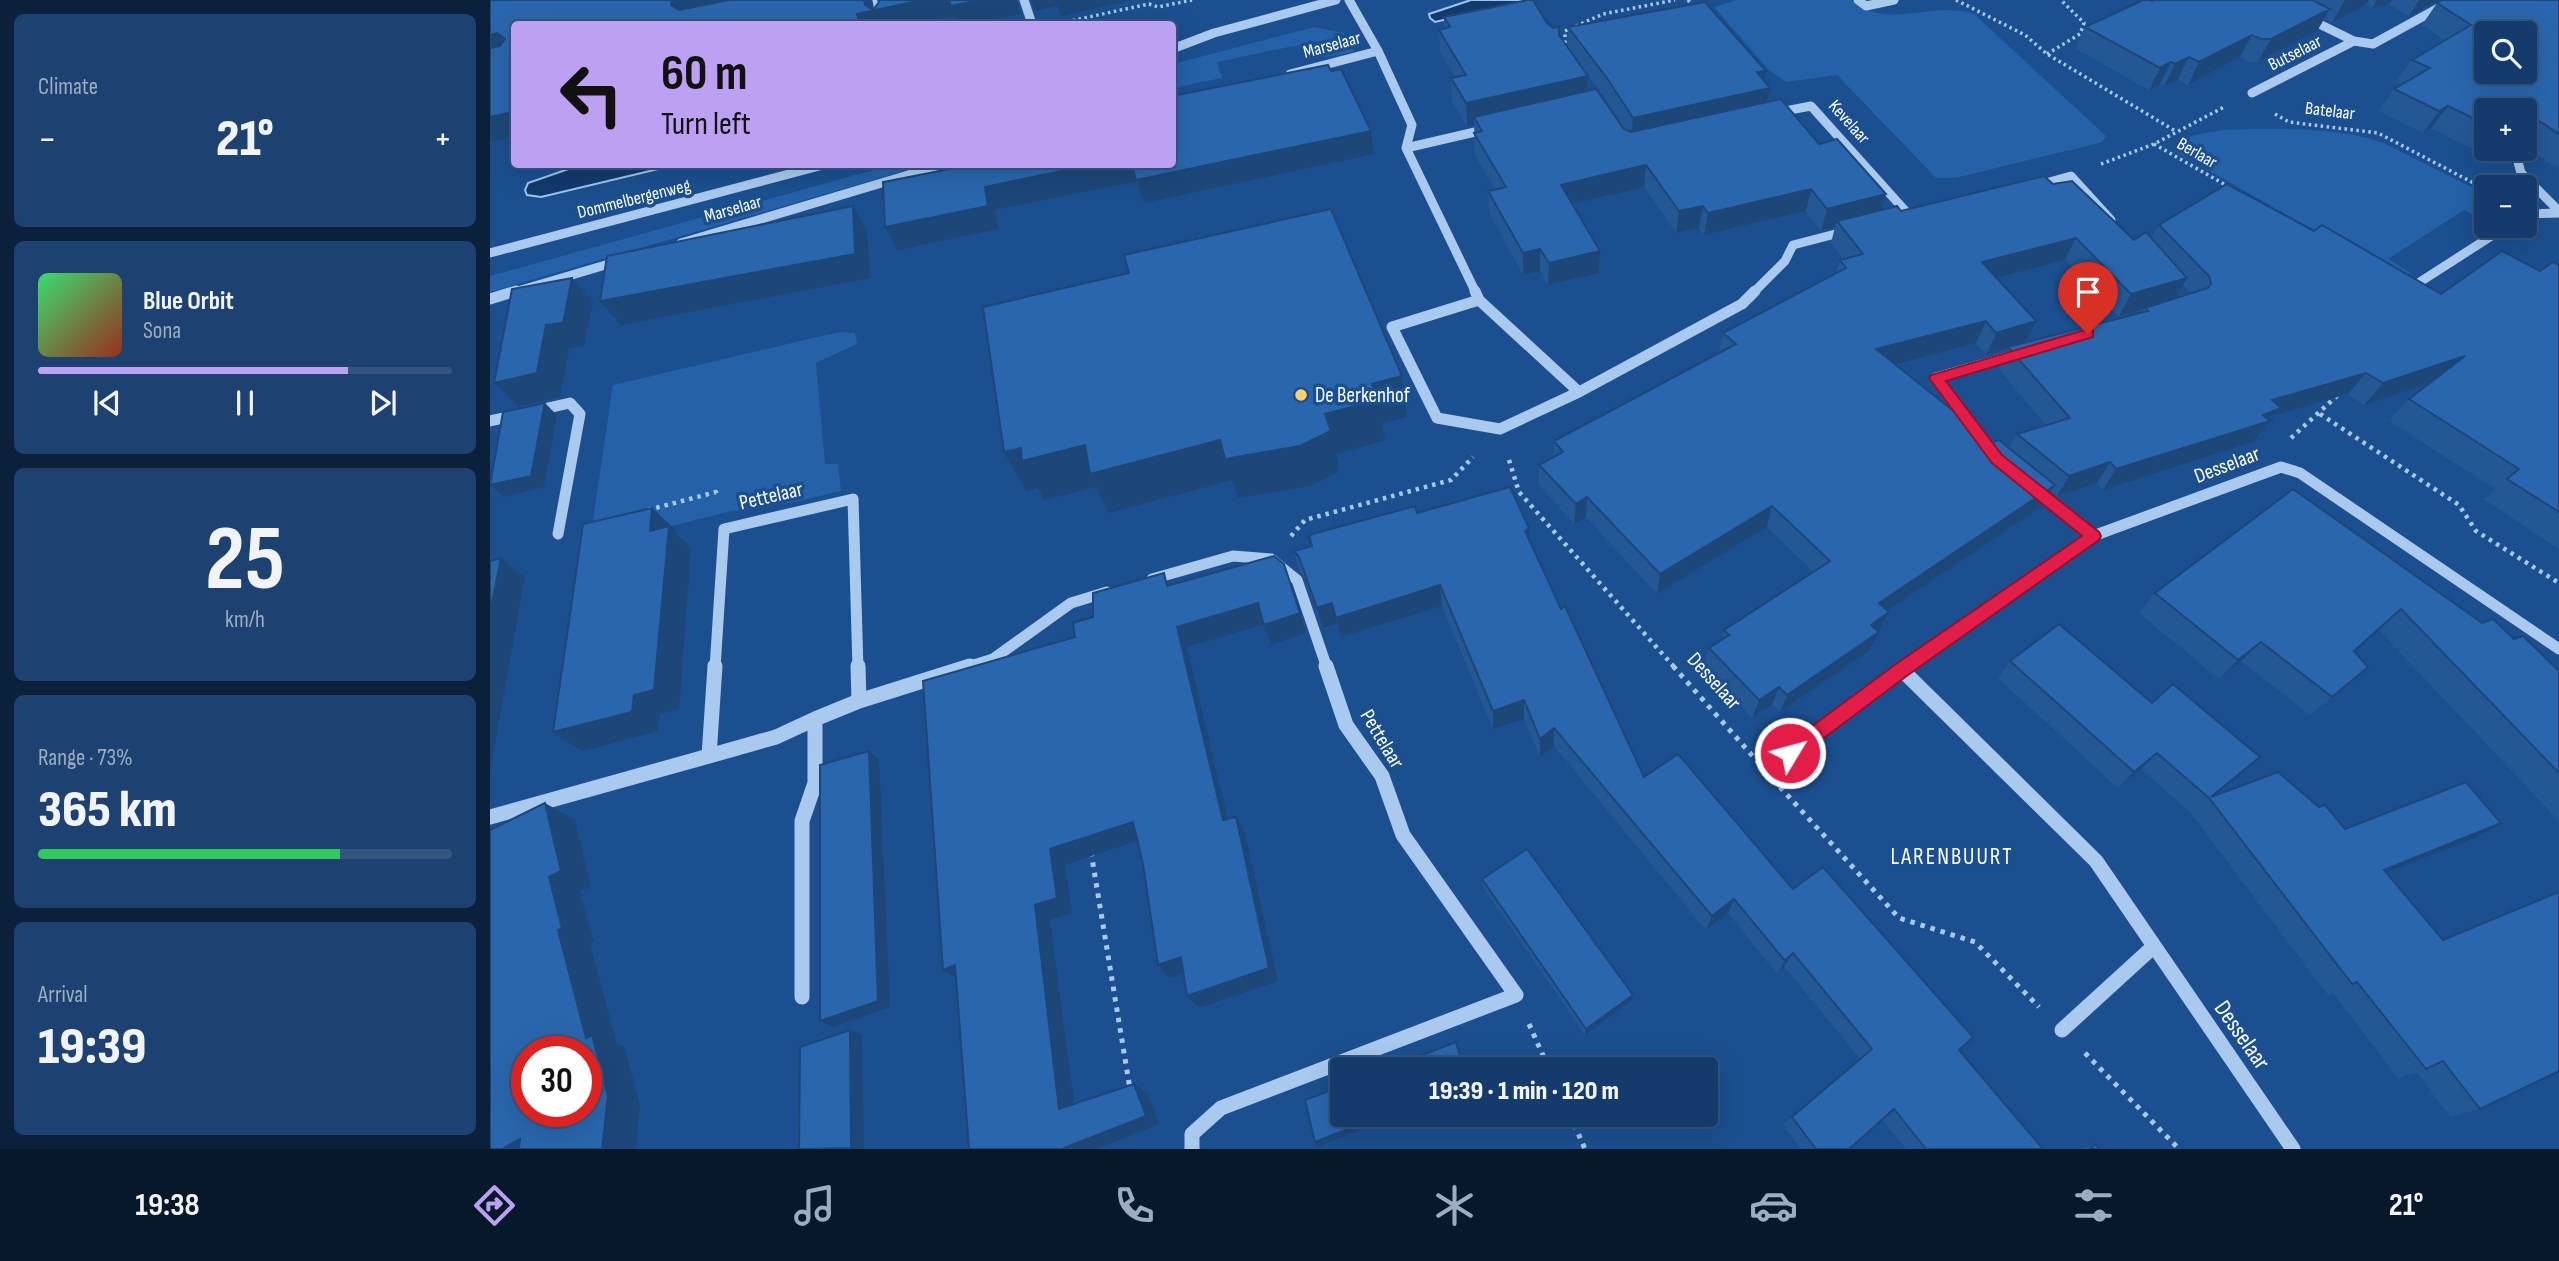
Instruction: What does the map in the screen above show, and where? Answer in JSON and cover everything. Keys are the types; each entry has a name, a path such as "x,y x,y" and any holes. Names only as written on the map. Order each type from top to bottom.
{"street":[{"path":"877,0 882,21"},
{"path":"1024,0 1031,21"},
{"path":"1176,47 1214,33 1336,0"},
{"path":"1349,0 1378,51 1412,125 1406,148 1479,300 1579,392"},
{"path":"1858,0 1866,6 1894,0"},
{"name":"Butselaar","path":"2293,12 2354,41 2373,44 2453,0"},
{"name":"Butselaar","path":"2248,95 2354,41"},
{"name":"Marselaar","path":"1275,77 1378,51"},
{"name":"Kevelaar","path":"1766,115 1811,106 1909,215"},
{"path":"1406,148 1497,127"},
{"path":"2518,161 2521,173 2559,212"},
{"name":"Dommelbergenweg","path":"490,253 812,168"},
{"name":"Marselaar","path":"664,248 933,168"},
{"path":"2030,188 2071,176 2116,225"},
{"path":"1896,218 1922,212"},
{"path":"2537,213 2559,212"},
{"path":"1479,300 1392,327 1437,418 1500,429 1579,392 1742,304 1785,261 1793,245 1857,228"},
{"path":"2409,289 2488,238"},
{"path":"490,299 624,259"},
{"path":"1990,449 1936,378 2029,351"},
{"path":"490,421 570,403 580,414 558,534"},
{"name":"Desselaar","path":"1790,753 1902,670 2093,536 2281,467 2300,473 2559,649"},
{"path":"2029,485 2093,536"},
{"name":"Pettelaar","path":"709,756 724,529 853,499 859,701"},
{"path":"490,817 776,737 859,701 993,659 1071,603 1233,556 1271,559"},
{"name":"Pettelaar","path":"1271,559 1297,580 1346,725 1382,776 1403,835 1516,995"},
{"name":"Desselaar","path":"1902,670 2096,860 2293,1149"},
{"path":"802,997 802,821 815,783 815,719"},
{"path":"2062,1030 2153,947"},
{"path":"1192,1149 1192,1134 1221,1108 1516,995"}],"path":[{"path":"1067,21 1149,4 1158,7 1192,0"},
{"path":"1564,54 1565,31 1603,14 1675,0"},
{"path":"1688,0 1696,10"},
{"path":"1956,0 2025,35 2048,54 2177,132"},
{"path":"2048,54 2080,34 2084,23 2061,0"},
{"path":"2071,176 2154,144 2248,95"},
{"name":"Batelaar","path":"2248,95 2289,122 2378,133 2474,183"},
{"name":"Berlaar","path":"2154,144 2239,192"},
{"path":"2281,467 2283,445 2349,385"},
{"path":"2320,414 2459,505 2476,531 2559,583"},
{"path":"1271,559 1305,520 1451,480 1500,429"},
{"name":"Desselaar","path":"1500,429 1519,492 1759,764"},
{"path":"637,513 716,492 724,529"},
{"path":"1777,784 1899,918 1975,943 2179,1149"},
{"path":"1090,846 1132,1103"},
{"path":"1516,995 1544,1057"},
{"path":"1575,1127 1585,1149"}],"shaded area":[{"path":"1471,0 1530,0 1435,22 1430,18 1429,14"},
{"path":"1737,0 1851,0 1867,10 1882,14 1948,10 1974,14 2106,136 2102,142 2087,146 1955,178 1936,178 1837,75 1786,82 1768,69 1714,7"},
{"path":"1314,27 1344,33 1354,52 1325,57 1318,41 1217,62 1222,78 1176,87 1176,63"},
{"path":"2282,129 2326,131 2366,138 2383,143 2474,188 2474,215 2464,210 2388,259 2411,273 2400,280 2173,150 2191,136 2222,130"},
{"path":"571,168 662,168 541,197 527,195 525,190 528,183"},
{"path":"881,168 914,168 490,292 490,276"},
{"path":"839,332 855,333 857,344 816,363 825,464 838,464 841,491 795,502 727,512 589,547 613,385"}],"building":[{"path":"490,0 672,0 671,5 679,10 729,0 864,0 865,5 873,10 878,0 922,0 857,14 859,21 511,21 511,113 490,117 490,48 500,46 505,39 497,33 490,35"},
{"path":"949,0 980,0 951,6"},
{"path":"1533,0 1547,23 1553,28 1559,27 1559,35 1588,76 1466,103 1451,78 1466,75 1439,30 1450,27 1444,17"},
{"path":"2143,0 2312,0 2330,9 2271,39 2252,35 2199,62 2189,57 2160,68 2085,27"},
{"path":"2442,0 2559,0 2559,134 2537,120 2537,98 2474,98 2474,119 2448,106 2439,111 2394,89 2430,68 2412,60 2471,25 2437,3"},
{"path":"1705,2 1766,71 1757,72 1770,88 1633,118 1568,27"},
{"path":"1328,65 1331,71 1341,69 1371,131 1136,180 1133,168 1176,168 1176,95"},
{"path":"1596,89 1624,129 1631,132 1781,99 1819,144 1837,139 1886,194 1827,209 1811,189 1708,213 1703,206 1679,211 1646,165 1561,185 1600,251 1549,263 1540,249 1523,253 1488,191 1506,187 1474,133 1482,131 1474,117"},
{"path":"955,168 1076,168 985,187 988,206 885,227 883,182"},
{"path":"2044,176 2053,184 2072,181 2134,240 2146,232 2187,278 2131,294 2076,238 1982,262 2036,321 1996,333 1986,321 1876,349 1992,442 1999,440 2055,485 1879,603 1889,612 1871,625 1879,632 1787,695 1779,687 1759,700 1709,648 1729,635 1724,630 1830,561 1772,506 1660,574 1587,497 1576,504 1539,465 1563,452 1554,441 1736,344 1723,333 1846,268 1840,260 1863,254 1837,221 1897,206 1901,211"},
{"path":"2227,184 2314,231 2322,225 2441,294 2502,251 2540,271 2553,262 2559,265 2559,512 2507,479 2519,469 2409,399 2465,356 2383,383 2366,373 2272,400 2281,408 2263,415 2270,421 2116,469 2110,462 2069,476 2017,434 2070,418 2008,347 2148,311 2145,308 2208,288 2211,284 2209,276 2159,225"},
{"path":"853,206 855,254 600,301 607,256"},
{"name":"De Berkenhof","path":"1331,209 1402,376 1372,384 1379,400 1325,414 1331,431 1300,446 1225,459 1220,440 1090,474 1085,445 1022,461 1021,448 1004,452 983,307 1129,273 1124,255"},
{"path":"572,278 563,323 546,325 537,373 494,383 512,289"},
{"path":"545,403 531,476 490,485 503,412"},
{"path":"1510,487 1529,528 1525,531 1561,609 1565,606 1644,777 1678,754 1793,889 1823,867 1973,1037 1959,1050 2043,1149 1926,1149 1894,1109 1849,1149 1816,1149 1792,1117 1872,1049 1793,953 1785,961 1734,899 1712,916 1554,728 1540,739 1524,700 1493,711 1440,585 1336,618 1332,603 1317,608 1299,557 1294,551 1312,546 1309,535 1415,506 1417,513"},
{"path":"2293,489 2482,623 2493,619 2514,639 2523,636 2559,671 2559,773 2401,609 2354,651 2368,667 2332,697 2261,642 2238,660 2155,593"},
{"path":"652,508 650,531 669,526 654,690 634,695 632,712 553,732 583,524"},
{"path":"1274,556 1284,564 1300,613 1264,625 1258,603 1177,627 1223,820 1236,817 1269,968 1187,996 1181,957 1158,965 1143,864 1133,822 1050,849 1057,898 1035,905 1059,1109 1134,1084 1146,1116 1064,1149 969,1149 955,965 943,970 923,681 1075,637 1073,623 1093,617 1093,593 1164,573 1167,586"},
{"path":"501,558 490,613 490,561"},
{"path":"2059,624 2152,703 2173,684 2260,757 2211,797 2278,772 2319,807 2325,805 2345,829 2466,782 2501,823 2384,870 2443,940 2559,892 2559,1071 2480,1109 2443,1061 2426,1069 2357,982 2352,984 2209,798 2157,753 2134,772 2010,661"},
{"path":"869,751 878,1001 820,1021 820,765"},
{"path":"545,803 561,871 549,877 562,928 558,930 585,1036 511,1036 511,1127 602,1127 602,1073 608,1096 602,1149 519,1149 520,1139 502,1149 490,1149 490,830"},
{"path":"1527,849 1633,995 1586,1029 1482,879"},
{"path":"850,1030 851,1148 799,1149 800,1047"},
{"path":"1456,1042 1460,1057 1417,1057"},
{"path":"1330,1091 1330,1127 1353,1127 1315,1142 1305,1100"}],"place":[{"name":"De Berkenhof","path":"1301,395"}],"district":[{"name":"LARENBUURT","path":"1952,857"}],"route":[{"path":"1790,753 1902,670 2093,536 1997,459 1936,378 2088,334"}]}
